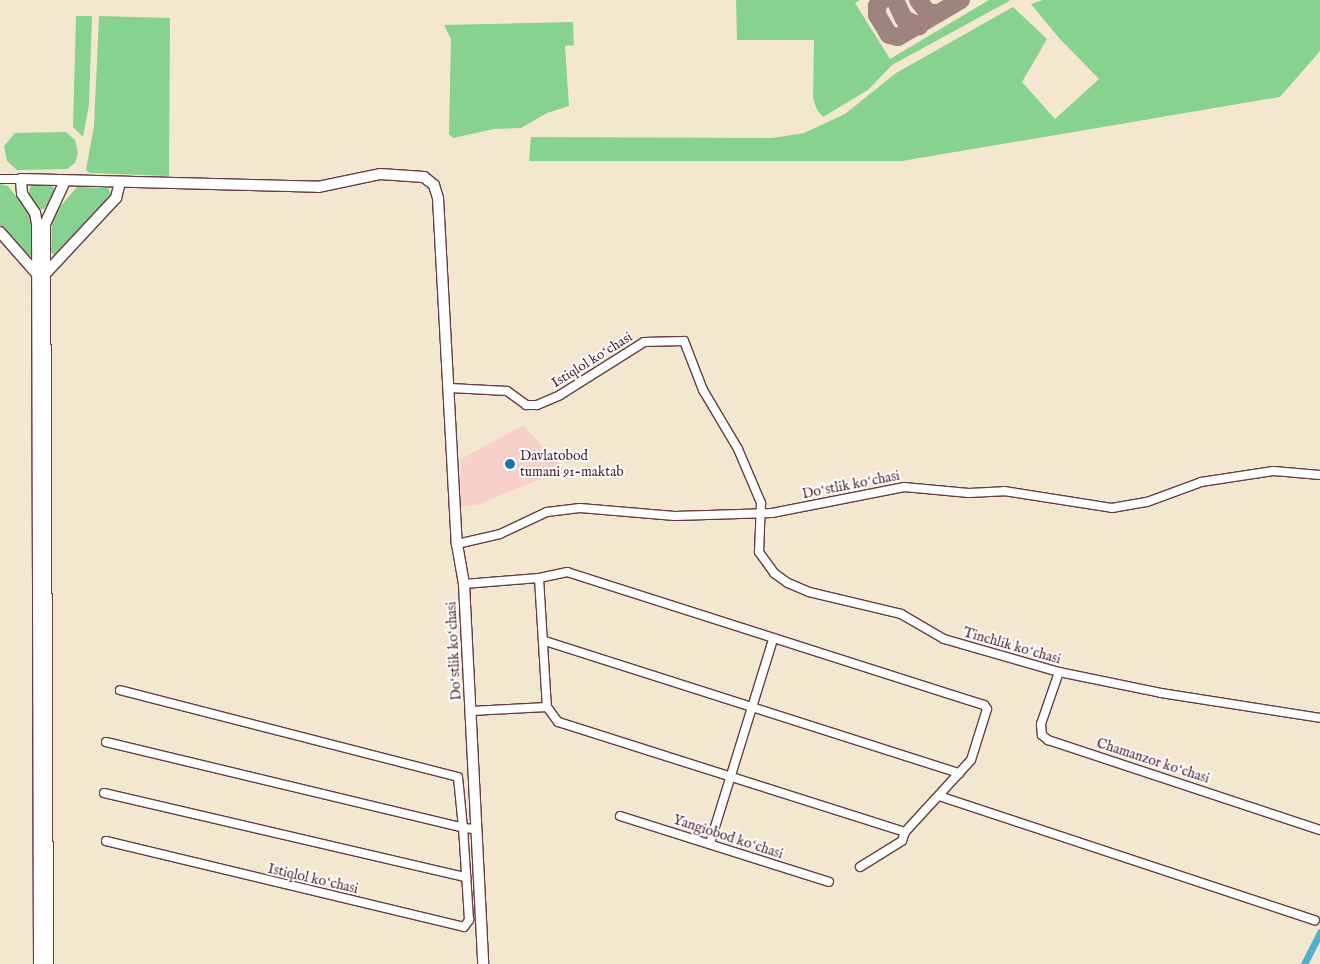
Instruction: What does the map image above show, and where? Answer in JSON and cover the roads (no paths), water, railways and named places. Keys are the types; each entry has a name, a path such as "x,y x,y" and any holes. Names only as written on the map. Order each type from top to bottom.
{"street":[{"path":"0,179 318,187 380,174 419,175 430,181 438,198 450,388 457,544"},
{"path":"21,180 22,194 34,213 37,224 41,273 48,964"},
{"path":"39,964 41,273 45,224 65,180"},
{"path":"41,273 116,198 120,182"},
{"path":"0,232 41,273"},
{"name":"Istiqlol koʻchasi","path":"450,388 507,391 526,405 537,405 560,396 644,342 684,341 710,405 742,458 761,503 761,513"},
{"name":"Doʻstlik koʻchasi","path":"547,707 471,712 464,584 457,544 500,534 530,518 563,509 597,508 675,516 761,513 804,509 904,487 970,493 1011,492 1112,508 1147,502 1201,482 1273,471 1320,475"},
{"name":"Tinchlik koʻchasi","path":"761,513 757,542 759,552 769,568 788,583 809,592 900,614 944,639 1058,672 1161,693 1320,718"},
{"name":"Doʻstlik koʻchasi","path":"464,584 539,578 567,572 773,640 986,706 971,760 905,832 902,841 860,867"},
{"path":"539,578 545,641 547,707 558,722 905,832"},
{"path":"710,843 773,640"},
{"path":"545,641 959,773"},
{"name":"Chamanzor koʻchasi","path":"1058,672 1041,724 1042,734 1048,740 1320,830"},
{"name":"Istiqlol koʻchasi","path":"106,841 464,927 469,920 458,777 120,690"},
{"path":"471,712 475,829 484,964"},
{"path":"106,742 463,828 475,829"},
{"path":"104,793 466,877"},
{"path":"939,796 1315,920"},
{"name":"Yangiobod koʻchasi","path":"620,816 829,882"}],"waterway":[{"path":"1304,964 1320,932"}],"place":[{"name":"Davlatobod tumani 91-maktab","path":"510,464"}]}
